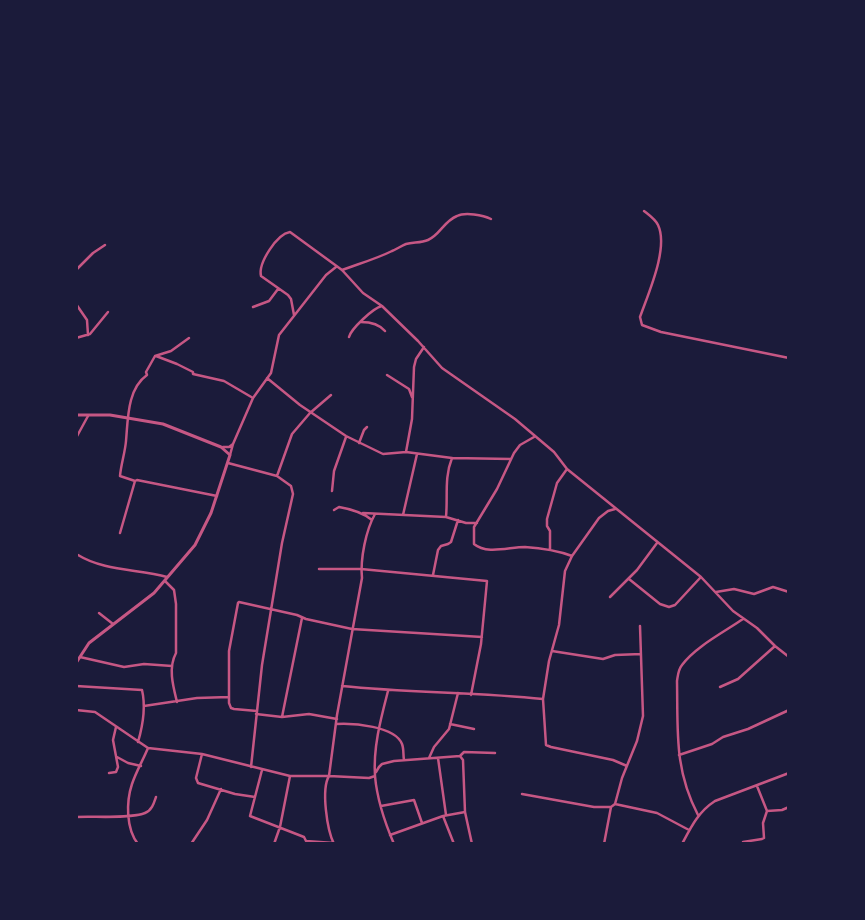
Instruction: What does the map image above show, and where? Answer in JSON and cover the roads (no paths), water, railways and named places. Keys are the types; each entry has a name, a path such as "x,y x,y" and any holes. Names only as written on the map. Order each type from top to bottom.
{"street":[{"path":"644,211 653,218 658,226 661,245 658,264 640,317 642,324 645,327 660,332 789,358"},
{"path":"342,270 391,252 408,243 419,243 429,240 447,222 458,215 483,215 491,219"},
{"path":"294,315 291,299 261,276 260,266 284,233 290,232 342,270 363,293 382,306 424,347 442,368 515,418 554,452 567,469 701,578 743,619 757,628 789,657"},
{"path":"76,270 93,252 105,245"},
{"path":"76,663 89,643 154,593 195,545 211,513 233,444 252,398 271,373 280,335 326,275 337,266"},
{"path":"253,307 269,301 278,288"},
{"path":"76,304 87,320 88,335"},
{"path":"349,337 350,332 375,309 382,306"},
{"path":"76,338 88,335 108,312"},
{"path":"361,322 379,325 385,331"},
{"path":"189,338 171,351 156,356 146,372 147,376 140,382 126,418 126,442 120,476 135,481 142,480 217,496"},
{"path":"406,452 412,418 414,366 424,347"},
{"path":"156,356 188,368 193,374 224,382 252,398"},
{"path":"387,375 409,389 413,399"},
{"path":"267,378 310,413 346,436 383,454 406,452 452,458 511,459"},
{"path":"278,476 292,434 310,413 331,395"},
{"path":"76,415 103,414 163,424 221,447 229,448 233,444"},
{"path":"76,438 88,416"},
{"path":"359,442 367,427"},
{"path":"332,491 334,471 346,436"},
{"path":"534,436 520,444 511,459 497,489 474,527 474,544 477,547 498,550 523,547 550,549 572,556"},
{"path":"221,447 230,455"},
{"path":"403,515 417,454"},
{"path":"446,517 447,469 452,458"},
{"path":"228,463 278,476 291,486 293,494 262,665 251,767"},
{"path":"550,549 550,531 546,526 547,519 557,483 567,469"},
{"path":"120,533 135,481"},
{"path":"334,510 339,507 363,513 446,517 477,523"},
{"path":"615,509 608,511 599,518 572,556 565,570 559,626 552,650 543,700 546,745 551,748 613,760 627,766"},
{"path":"363,513 372,520"},
{"path":"334,844 328,832 326,784 330,776 342,686 362,578 361,560 375,514"},
{"path":"433,575 438,550 441,546 451,542 458,520"},
{"path":"610,596 628,578 657,543"},
{"path":"78,554 97,564 146,572 168,578"},
{"path":"319,569 361,570 487,580 482,637 471,695"},
{"path":"628,578 660,604 668,607 675,605 701,578"},
{"path":"165,581 174,590 176,604 176,653 172,659 172,680 177,702"},
{"path":"716,592 734,589 754,594 773,587 789,592"},
{"path":"337,719 309,714 282,717 232,708 229,697 229,651 238,603 242,602 271,608 297,614 302,618 352,629 482,637"},
{"path":"98,613 113,624"},
{"path":"282,717 302,618"},
{"path":"698,815 688,796 680,769 677,680 681,666 696,651 743,619"},
{"path":"522,794 594,807 611,807 615,804 637,741 643,716 640,626"},
{"path":"720,687 738,679 775,646"},
{"path":"552,650 603,659 615,655 641,654"},
{"path":"80,657 112,666 124,667 144,664 172,666"},
{"path":"76,686 142,690 144,706 138,742"},
{"path":"342,686 388,691 438,691 471,695 507,695 543,700"},
{"path":"388,691 378,729 375,776 381,806 394,844"},
{"path":"429,758 434,747 445,734 450,724 458,693"},
{"path":"144,706 197,698 229,697"},
{"path":"76,710 95,712 148,748 202,754 290,776 369,778 375,776"},
{"path":"679,756 712,744 722,737 748,729 789,710"},
{"path":"336,724 358,724 390,731 396,735 402,744 404,760"},
{"path":"450,724 474,729"},
{"path":"109,773 117,771 117,757 113,740 116,727"},
{"path":"138,844 134,838 127,816 132,784 148,748"},
{"path":"375,776 378,767 382,764 404,760 460,756 464,752 495,753"},
{"path":"202,754 196,778 198,783 255,797"},
{"path":"460,756 463,760 465,812 472,844"},
{"path":"117,757 128,764 141,766"},
{"path":"438,758 444,816 454,844"},
{"path":"262,770 250,816 304,837 306,842 334,844"},
{"path":"683,843 698,815 715,801 789,773"},
{"path":"274,844 280,827 290,776"},
{"path":"743,842 762,840 764,838 763,822 767,811 757,786"},
{"path":"191,844 207,820 221,789"},
{"path":"76,817 127,816 147,812 153,805 156,797"},
{"path":"381,806 411,799 414,800 422,823"},
{"path":"615,804 657,813 689,830"},
{"path":"604,844 611,807"},
{"path":"767,811 782,810 789,807"},
{"path":"390,835 444,816 465,812"}]}
